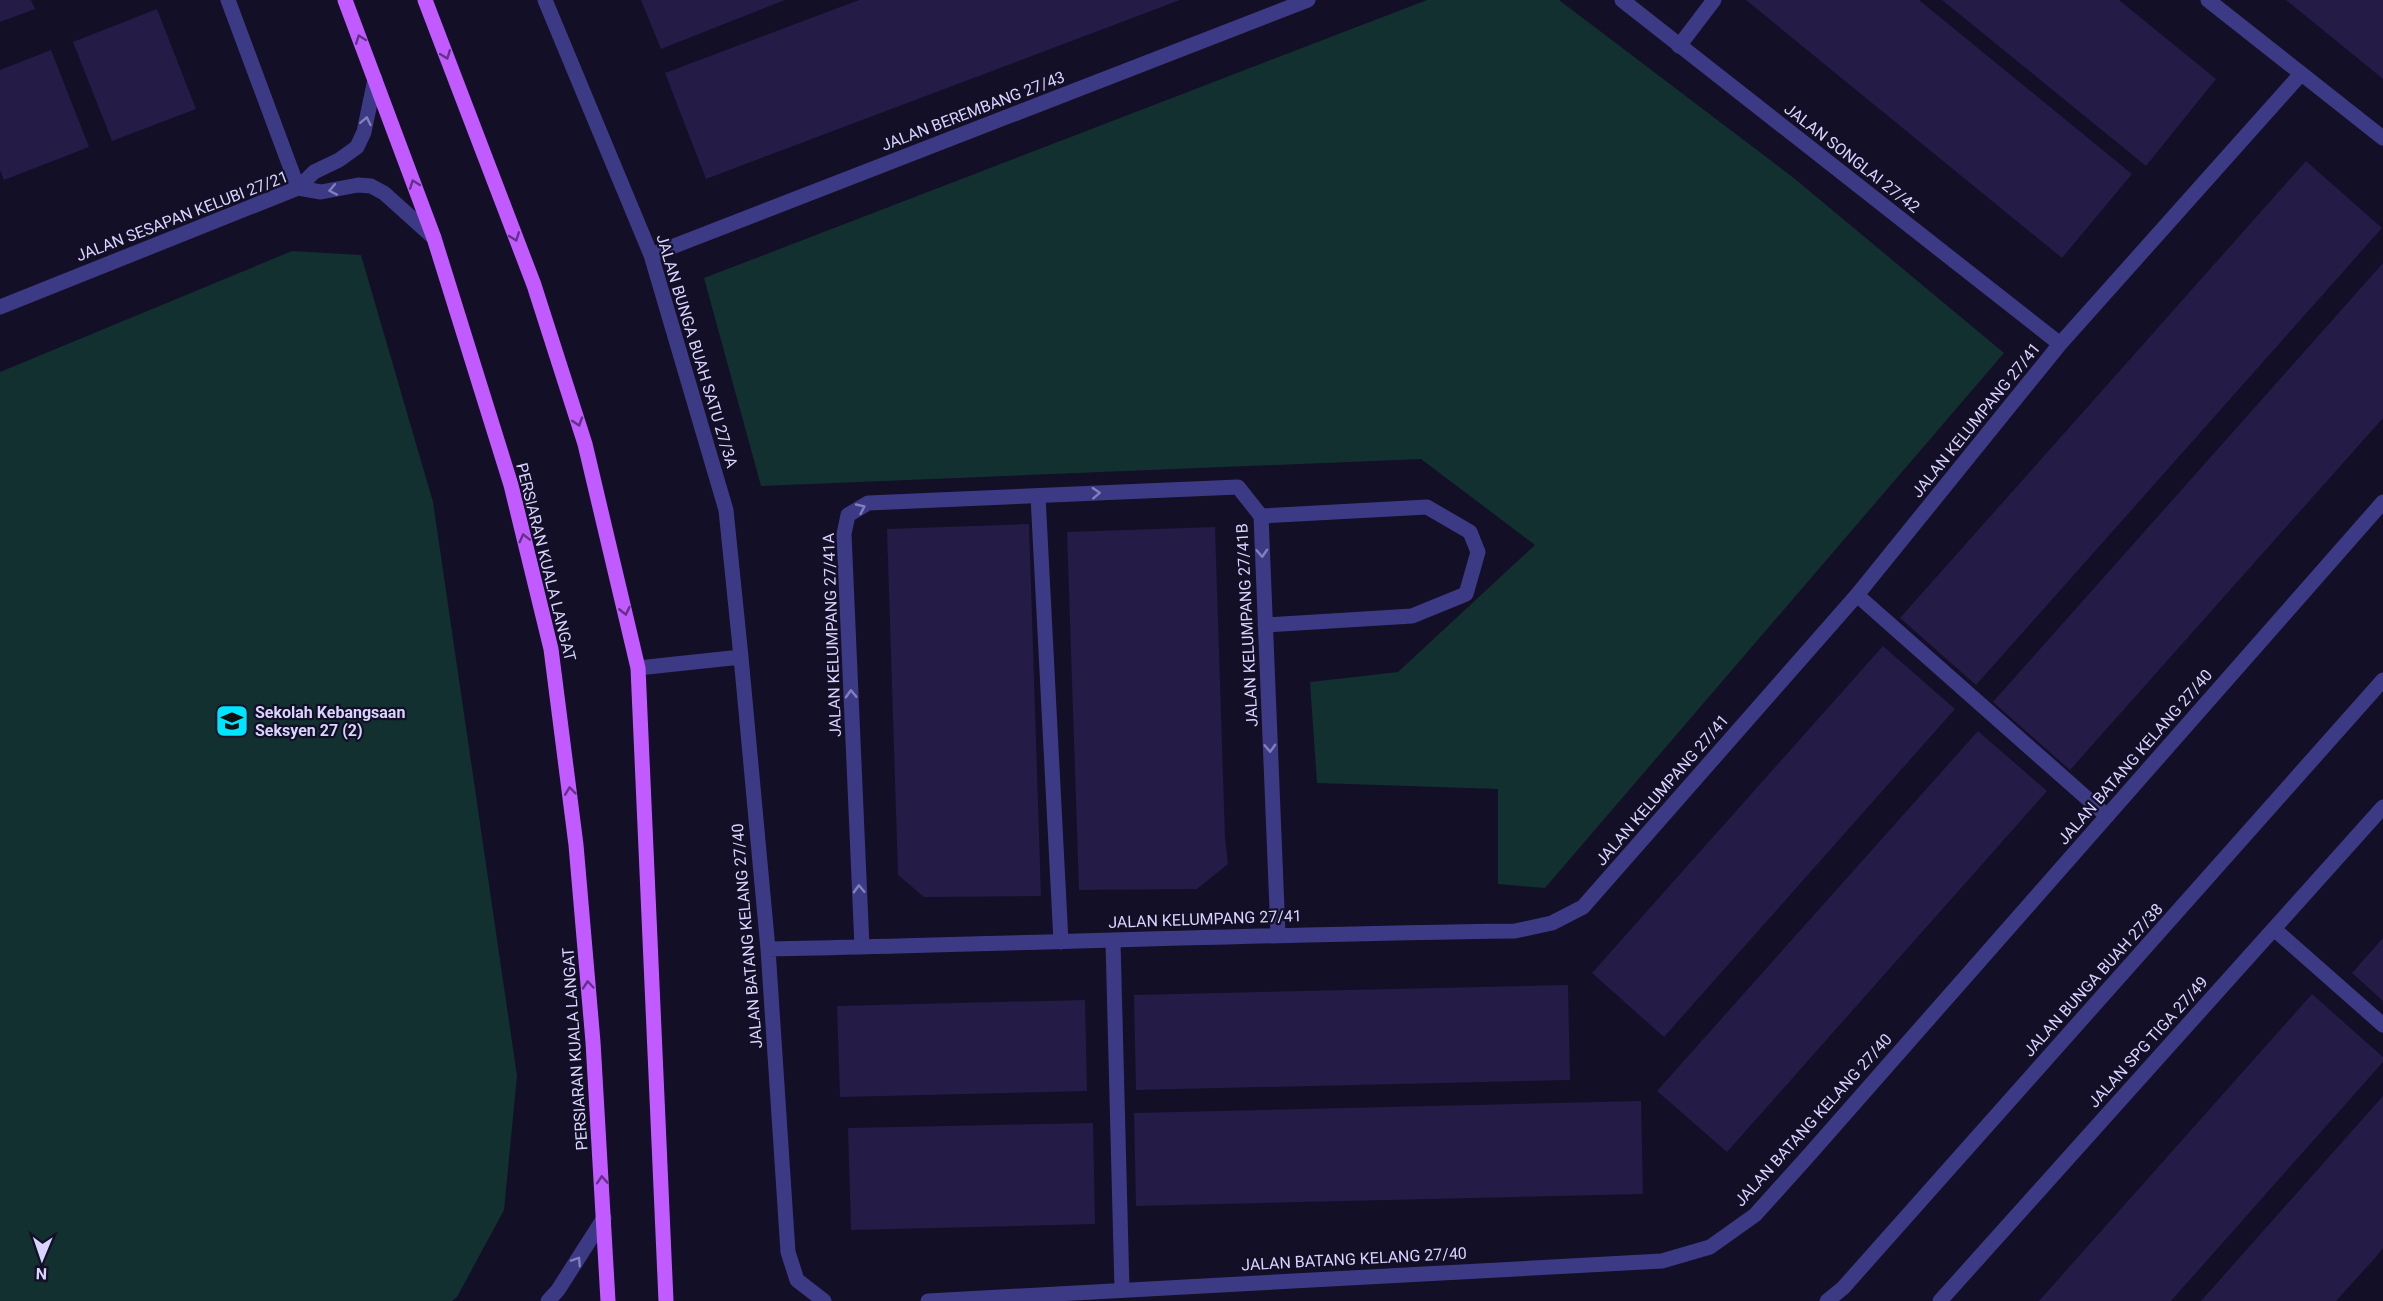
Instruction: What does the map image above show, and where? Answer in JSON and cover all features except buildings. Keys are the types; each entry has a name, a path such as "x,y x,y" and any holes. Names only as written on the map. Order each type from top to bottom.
{"main road":[{"name":"PERSIARAN KUALA LANGAT","path":"345,0 435,238 511,485 551,649 576,845 593,1042 608,1301"},
{"path":"425,0 534,285 581,433 638,668 666,1301"}],"street":[{"path":"228,0 298,188 314,172 339,160 357,147 364,132 375,79"},
{"name":"JALAN BUNGA BUAH SATU 27/3A","path":"545,0 651,255 726,510 741,657"},
{"name":"JALAN BEREMBANG 27/43","path":"651,255 1308,0"},
{"name":"JALAN SONGLAI 27/42","path":"1622,0 2060,344"},
{"path":"1679,46 1714,0"},
{"path":"2208,0 2383,138"},
{"name":"JALAN KELUMPANG 27/41","path":"768,949 1113,941 1278,934 1515,931 1552,923 1583,907 1857,595 2060,344 2301,74"},
{"name":"JALAN SESAPAN KELUBI 27/21","path":"0,307 298,188 321,192 358,185 371,186 384,193 435,238"},
{"name":"JALAN KELUMPANG 27/41B","path":"1038,496 1238,487 1261,516 1278,934"},
{"path":"1038,496 1061,942"},
{"name":"JALAN KELUMPANG 27/41A","path":"862,947 844,534 848,515 868,503 1038,496"},
{"name":"JALAN BATANG KELANG 27/40","path":"928,1301 1662,1261 1710,1247 1755,1215 2383,502"},
{"path":"1261,516 1427,507 1470,532 1478,552 1466,594 1412,616 1265,625"},
{"path":"1857,595 2106,816"},
{"path":"638,668 741,657"},
{"name":"JALAN BATANG KELANG 27/40","path":"741,657 768,949 788,1252 797,1280 824,1301"},
{"name":"JALAN BUNGA BUAH 27/38","path":"1827,1301 1844,1288 2383,680"},
{"name":"JALAN SPG TIGA 27/49","path":"1940,1301 2383,807"},
{"path":"2274,929 2383,1025"},
{"path":"1113,941 1122,1290"},
{"path":"548,1301 558,1290 604,1218"}],"green space":[{"path":"1427,0 1559,0 1795,179 2004,353 1545,888 1498,884 1498,789 1317,783 1310,682 1398,672 1535,545 1421,459 761,486 704,278"},
{"name":"Sekolah Kebangsaan Seksyen 27 (2)","path":"292,251 361,255 433,502 517,1076 504,1210 457,1297 452,1301 0,1301 0,372"}],"place":[{"name":"Sekolah Kebangsaan Seksyen 27 (2)","path":"232,721"}]}
